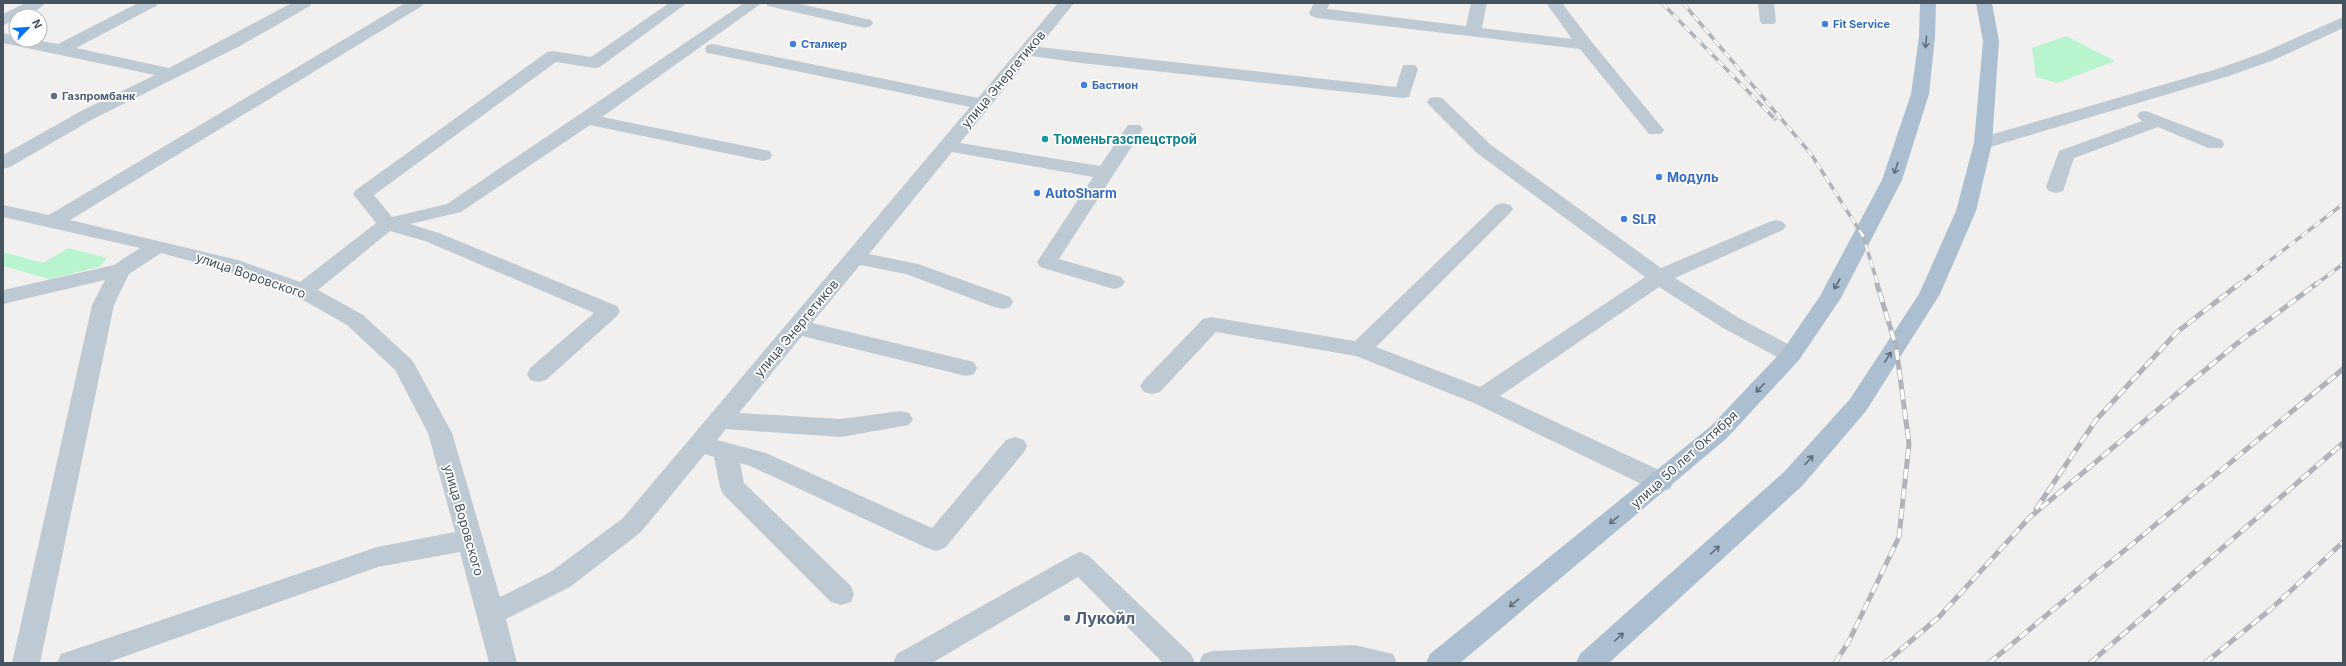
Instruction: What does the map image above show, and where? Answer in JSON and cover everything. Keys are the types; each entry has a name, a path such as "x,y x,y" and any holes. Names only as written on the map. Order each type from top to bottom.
{"main road":[{"name":"улица 50 лет Октября","path":"1440,663 1661,482 1719,432 1791,355 1830,298 1892,180 1920,94 1927,37 1928,3"},
{"path":"1590,663 1793,479 1858,405 1929,294 1966,211 1983,143 1991,41 1984,3"}],"street":[{"path":"3,20 37,3"},
{"path":"60,50 150,3"},
{"path":"3,163 87,115 234,42 304,3"},
{"path":"51,223 416,3"},
{"path":"538,374 609,311 432,237 387,224 362,194 554,56 594,63 679,3"},
{"path":"303,291 387,224 454,208 587,119 754,3"},
{"path":"774,3 865,23"},
{"name":"улица Энергетиков","path":"491,614 561,579 632,525 1066,3"},
{"path":"1322,3 1317,13 1585,45"},
{"path":"1473,32 1479,3"},
{"path":"1554,3 1585,45 1655,130"},
{"path":"1766,3 1768,21"},
{"path":"1983,143 2117,104 2172,90 2259,60 2343,22"},
{"path":"3,38 171,73"},
{"path":"713,49 982,104"},
{"path":"1027,50 1081,58 1403,93 1409,69"},
{"path":"1436,102 1484,149 1659,277 1731,323 1791,355"},
{"path":"2117,104 2215,144"},
{"path":"587,119 763,155"},
{"path":"2056,187 2066,155 2159,121"},
{"path":"1114,282 1047,262 1134,129"},
{"path":"947,146 1105,173"},
{"path":"1360,350 1503,209"},
{"name":"улица Воровского","path":"3,210 51,223 158,246 231,265 303,291 355,320 404,365 440,433 491,614 503,663"},
{"path":"1482,397 1659,277 1776,226"},
{"path":"3,297 121,270 158,246"},
{"path":"856,257 911,269 1002,302"},
{"path":"26,663 103,305 121,270"},
{"path":"1152,386 1211,324 1360,350 1482,397 1661,482"},
{"path":"797,327 966,368"},
{"path":"720,420 840,428 901,419"},
{"path":"699,444 757,459 936,541 1015,446"},
{"path":"725,451 732,487 842,594"},
{"path":"71,663 377,557 469,540"},
{"path":"907,663 1080,563 1181,663"},
{"path":"1213,663 1354,657 1383,663"}],"green space":[{"path":"2066,36 2115,61 2057,83 2036,77 2032,48"},
{"path":"68,248 107,258 99,267 49,279 3,266 3,252 43,263"}],"railway":[{"path":"1662,3 1775,119"},
{"path":"1683,3 1811,154 1863,236 1878,285"},
{"path":"2238,285 2343,204"},
{"path":"2315,285 2343,264"},
{"path":"1835,663 1849,641 1899,537 1909,444 1896,346 1877,284"},
{"path":"2036,509 2096,420 2177,332 2239,284"},
{"path":"1885,663 1939,617 2029,518 2235,345 2316,284"},
{"path":"1989,663 2343,369"},
{"path":"2090,663 2343,443"},
{"path":"2205,663 2271,609 2343,542"}],"place":[{"name":"Fit Service","path":"1825,24"},
{"name":"Сталкер","path":"793,44"},
{"name":"Бастион","path":"1084,85"},
{"name":"Газпромбанк","path":"54,96"},
{"name":"Тюменьгазспецстрой","path":"1045,139"},
{"name":"Модуль","path":"1659,177"},
{"name":"AutoSharm","path":"1037,193"},
{"name":"SLR","path":"1624,219"},
{"name":"Лукойл","path":"1067,618"}]}
